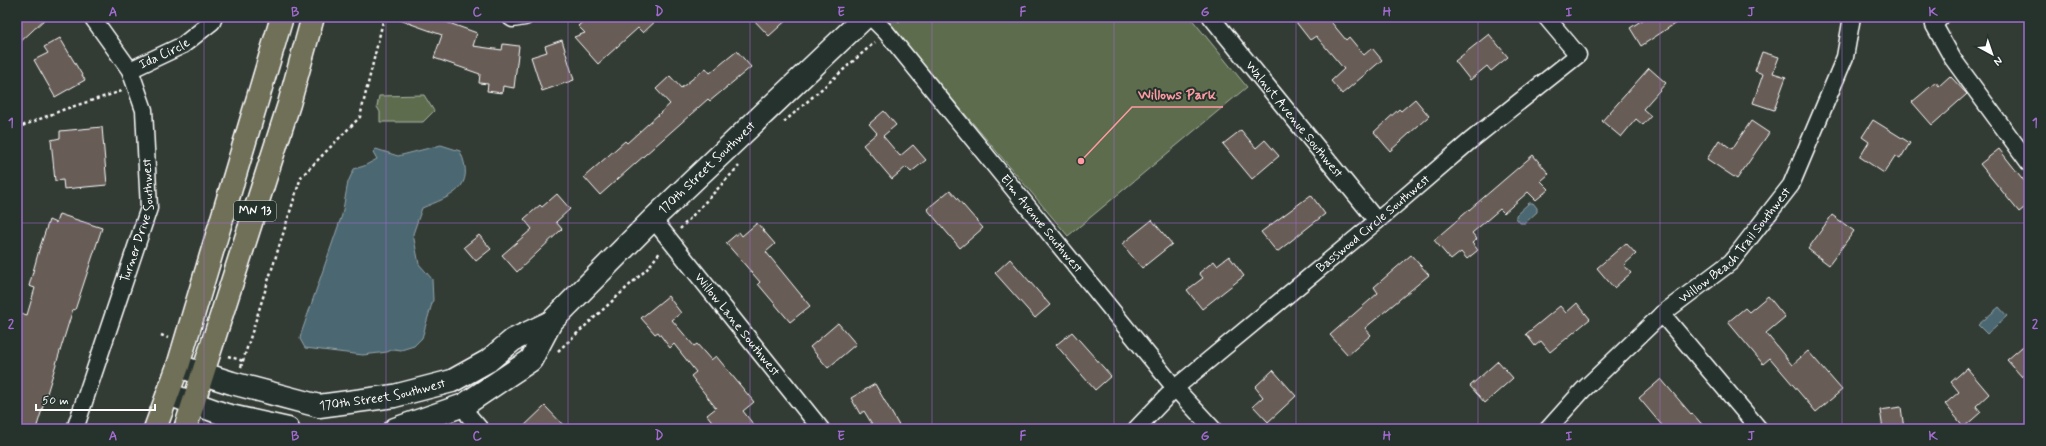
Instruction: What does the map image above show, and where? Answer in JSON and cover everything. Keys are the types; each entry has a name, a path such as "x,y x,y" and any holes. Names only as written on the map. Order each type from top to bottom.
{"main road":[{"name":"MN 13","path":"155,429 178,366 282,17"},
{"name":"MN 13","path":"185,429 204,374 287,112 313,17"}],"street":[{"name":"Turner Drive Southwest","path":"76,429 149,208 144,110 130,70 92,17"},
{"name":"Ida Circle","path":"130,70 183,45 212,22 214,17"},
{"path":"510,17 513,19 525,17"},
{"name":"170th Street Southwest","path":"395,429 464,405 531,360 550,322 653,219 866,17"},
{"name":"Elm Avenue Southwest","path":"870,17 886,32 1175,388 1213,429"},
{"name":"Walnut Avenue Southwest","path":"1211,17 1377,221"},
{"name":"Basswood Circle Southwest","path":"1136,429 1175,388 1377,221 1470,141 1578,55 1546,17"},
{"name":"Willow Beach Trail Southwest","path":"1548,429 1582,390 1662,314 1731,262 1791,186 1845,57 1852,17"},
{"path":"1941,17 1934,25 1953,59 2029,163"},
{"name":"Willow Lane Southwest","path":"653,219 821,429"},
{"path":"1662,314 1759,429"},
{"name":"170th Street Southwest","path":"178,366 236,384 319,406 394,396 452,381 488,361 513,340 550,322"},
{"path":"168,394 226,415 288,429"},
{"path":"464,405 469,416 480,429"}],"path":[{"path":"236,384 301,177 360,117 384,17"},
{"path":"17,128 65,109 136,87"}],"green space":[{"path":"896,17 1190,17 1247,87 1068,236 889,24"},
{"path":"424,95 434,111 423,122 380,122 380,112 377,107 379,96"}],"water":[{"path":"441,145 460,151 465,174 463,183 451,195 422,208 413,234 419,264 432,279 433,300 422,338 414,346 401,350 394,349 387,352 363,355 305,348 300,339 301,334 342,215 348,182 354,169 364,166 377,159 373,152 376,149 398,156"},
{"path":"1529,203 1533,203 1537,208 1537,212 1525,223 1520,223 1516,218 1516,215"},
{"path":"1999,307 2007,316 1987,334 1978,325"}],"building":[{"path":"17,17 47,17 17,45"},
{"path":"397,17 432,17 477,33 473,46 502,50 503,44 519,46 514,88 503,86 502,93 487,91 488,84 479,83 480,74 434,58 442,35 397,19"},
{"path":"588,17 660,17 643,33 638,28 598,64 574,37 585,33 578,26"},
{"path":"751,17 790,17 769,36"},
{"path":"1292,17 1327,17 1346,40 1349,37 1364,55 1372,48 1382,60 1342,94 1331,81 1344,69 1316,36 1310,40"},
{"path":"1647,17 1685,17 1641,46 1630,28"},
{"path":"1489,34 1508,57 1491,71 1487,66 1470,80 1455,61"},
{"path":"60,38 85,80 55,97 34,60 48,53 44,47"},
{"path":"562,40 574,80 542,91 531,57 547,52 545,46"},
{"path":"737,51 751,67 710,101 708,99 600,195 584,177 625,141 627,143 670,104 656,89 670,76 681,88 706,68 710,73"},
{"path":"1762,52 1779,57 1773,73 1786,77 1774,110 1753,103 1763,74 1755,71"},
{"path":"1649,68 1666,83 1643,109 1651,116 1643,125 1636,119 1621,137 1602,121"},
{"path":"1950,76 1967,94 1932,125 1912,102 1936,82 1939,86"},
{"path":"1415,99 1429,116 1390,151 1374,132 1399,109 1401,111"},
{"path":"884,111 896,125 883,136 900,156 913,145 926,160 911,172 906,167 892,179 863,145 877,133 869,124"},
{"path":"1873,120 1910,143 1900,159 1895,156 1884,173 1860,157 1869,142 1862,137"},
{"path":"1751,121 1769,133 1737,179 1707,159 1719,140 1732,149"},
{"path":"102,127 107,185 64,189 63,180 55,181 51,140 60,138 60,131"},
{"path":"1241,130 1256,148 1265,140 1279,156 1252,179 1223,144"},
{"path":"1999,149 2029,187 2029,204 2019,212 1980,164"},
{"path":"1533,155 1549,174 1541,181 1549,189 1536,200 1528,192 1504,213 1500,209 1472,233 1477,239 1472,243 1478,250 1467,259 1461,252 1451,260 1434,240"},
{"path":"950,190 983,228 960,248 927,209"},
{"path":"557,194 570,209 556,222 562,229 517,272 502,255 532,229 524,219 540,205 542,207"},
{"path":"1311,195 1325,214 1277,252 1261,232"},
{"path":"59,214 102,228 75,310 73,309 36,429 17,429 17,312 27,315 35,288 29,286 39,250 49,220 56,223"},
{"path":"1832,215 1854,231 1829,265 1808,249"},
{"path":"1152,220 1172,244 1142,268 1122,244"},
{"path":"757,223 775,244 766,252 810,306 790,322 758,284 760,282 726,243 739,232 742,236"},
{"path":"479,235 491,249 476,261 464,247"},
{"path":"1626,243 1636,254 1624,265 1631,273 1614,288 1597,268"},
{"path":"1411,255 1429,275 1365,328 1371,335 1348,355 1330,335 1378,293 1374,287"},
{"path":"1229,256 1244,276 1202,309 1187,290 1203,278 1199,273 1214,261 1217,265"},
{"path":"1010,259 1050,305 1035,318 995,273"},
{"path":"668,296 681,313 672,320 694,346 697,344 711,360 716,356 754,402 743,411 757,429 718,429 707,415 716,408 691,376 696,372 674,344 670,348 658,332 655,334 641,318"},
{"path":"1768,296 1785,317 1766,333 1792,365 1808,351 1842,390 1816,412 1770,358 1763,364 1728,322 1745,308 1749,312"},
{"path":"1577,303 1590,319 1550,352 1541,341 1535,346 1526,334 1560,306 1566,313"},
{"path":"838,323 856,344 828,368 810,347"},
{"path":"1072,332 1111,376 1095,390 1056,345"},
{"path":"2029,341 2029,371 2022,377 2007,360"},
{"path":"1498,361 1513,378 1485,403 1470,386"},
{"path":"1967,368 1989,394 1976,406 1981,412 1964,427 1945,404 1959,392 1951,382"},
{"path":"1273,370 1296,396 1268,422 1253,406 1263,397 1255,387"},
{"path":"1661,379 1706,429 1665,429 1639,398"},
{"path":"875,384 901,429 875,429 864,411 860,414 851,398"},
{"path":"545,406 567,429 521,429"},
{"path":"1901,407 1904,429 1883,429 1880,410"}],"place":[{"name":"Willows Park","path":"1081,161"}]}
